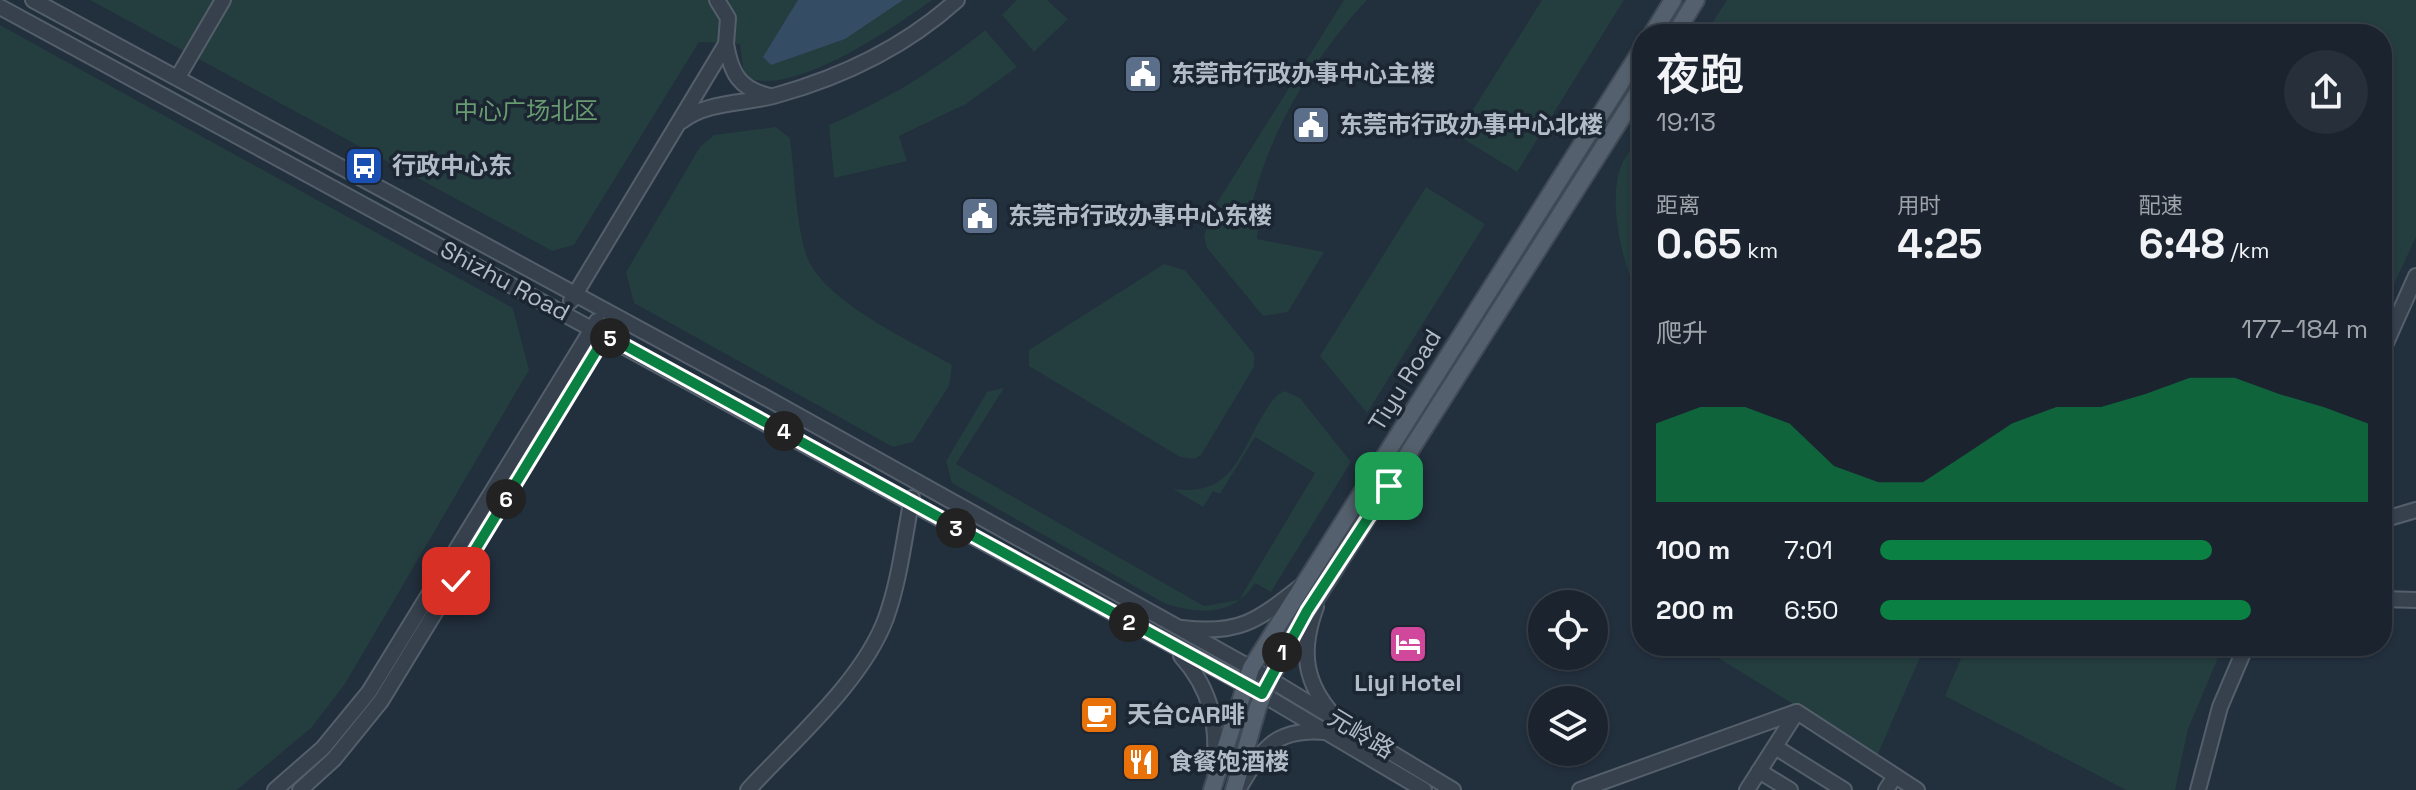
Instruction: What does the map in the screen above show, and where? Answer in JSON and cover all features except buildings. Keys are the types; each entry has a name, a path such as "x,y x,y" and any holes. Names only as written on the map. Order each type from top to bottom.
{"main road":[{"path":"1658,24 1673,0"},
{"path":"1681,24 1696,0"},
{"name":"Tiyu Road","path":"1212,790 1251,668 1632,65"},
{"name":"Tiyu Road","path":"1236,790 1266,686 1307,611 1632,102"}],"street":[{"name":"Shizhu Road","path":"33,0 1251,668 1266,686"},
{"path":"178,77 223,0"},
{"path":"717,0 728,18 726,44 729,63 740,83 756,93 774,96"},
{"path":"678,123 701,111 774,96 846,73 930,24 957,0"},
{"name":"Shizhu Road","path":"0,7 1246,686 1266,686"},
{"path":"565,313 726,44"},
{"path":"2392,330 2416,276"},
{"path":"300,790 334,759 381,701 609,314"},
{"path":"275,790 323,748 369,692 599,332"},
{"path":"748,790 851,677 874,642 888,608 909,528 915,482"},
{"path":"2392,517 2416,510"},
{"path":"1175,627 1224,632 1246,626 1304,585"},
{"path":"1236,790 1271,741 1290,733 1333,726 1318,696 1305,658 1307,630 1320,595"},
{"path":"2392,599 2416,600"},
{"path":"1170,644 1195,672 1214,719 1216,753 1212,790"},
{"path":"2198,790 2220,707 2242,656"},
{"name":"元岭路","path":"1266,686 1453,790"},
{"path":"1747,790 1797,712"},
{"path":"1797,712 1917,790"},
{"path":"1580,790 1797,712"},
{"name":"元岭路","path":"1333,726 1424,790"},
{"path":"1775,747 1844,790"},
{"path":"1759,771 1790,790"},
{"path":"1886,790 1895,776"}],"green space":[{"name":"中心广场北区","path":"90,0 932,0 841,58 787,78 763,81 744,76 740,44 699,42 574,245 552,251"},
{"path":"1017,0 1047,0 1068,19 1034,52 1002,15"},
{"path":"1344,0 1367,0 1327,49 1292,104 1265,164 1248,225 1258,228 1257,239 1324,252 1288,312 1263,316 1207,248 1204,237 1210,214"},
{"path":"1542,0 1624,0 1517,172 1457,135"},
{"path":"1727,0 2416,0 2416,237 2392,289 2392,24 1711,24"},
{"path":"0,25 513,308 529,370 345,684 311,728 237,790 0,790"},
{"path":"985,30 1017,67 966,104 899,136 907,161 834,178 829,125 910,83"},
{"path":"776,127 790,138 800,226 806,254 815,272 848,304 952,365 949,386 913,442 893,447 634,303 626,272 700,147 714,135"},
{"path":"1632,147 1632,280 1623,254 1616,215 1617,179"},
{"path":"1426,187 1485,224 1367,413 1320,356"},
{"path":"1164,264 1185,270 1254,354 1254,367 1201,455 1194,459 1180,457 1029,366 1029,350"},
{"path":"1004,388 956,464 1204,606 1239,600 1226,607 1203,611 1164,603 952,483 946,461 987,392"},
{"path":"1285,391 1300,398 1351,462 1271,592 1255,583 1239,600 1315,473 1255,437 1220,494 1213,491 1203,507 1173,489 1193,490 1221,480 1239,458 1270,403"},
{"path":"1721,656 1921,656 1877,756 1720,659"},
{"path":"1962,656 2219,656 2188,729 2175,790 2126,790 1945,696"}],"water":[{"path":"798,0 903,0 845,39 771,65 763,57"}],"place":[{"name":"东莞市行政办事中心主楼","path":"1143,74"},
{"name":"东莞市行政办事中心北楼","path":"1311,125"},
{"name":"行政中心东","path":"364,166"},
{"name":"东莞市行政办事中心东楼","path":"980,216"},
{"name":"Liyi Hotel","path":"1408,644"},
{"name":"天台CAR啡","path":"1099,715"},
{"name":"食餐饱酒楼","path":"1141,762"}],"route":[{"path":"456,581 606,335 1262,694 1307,611 1389,486"}]}
